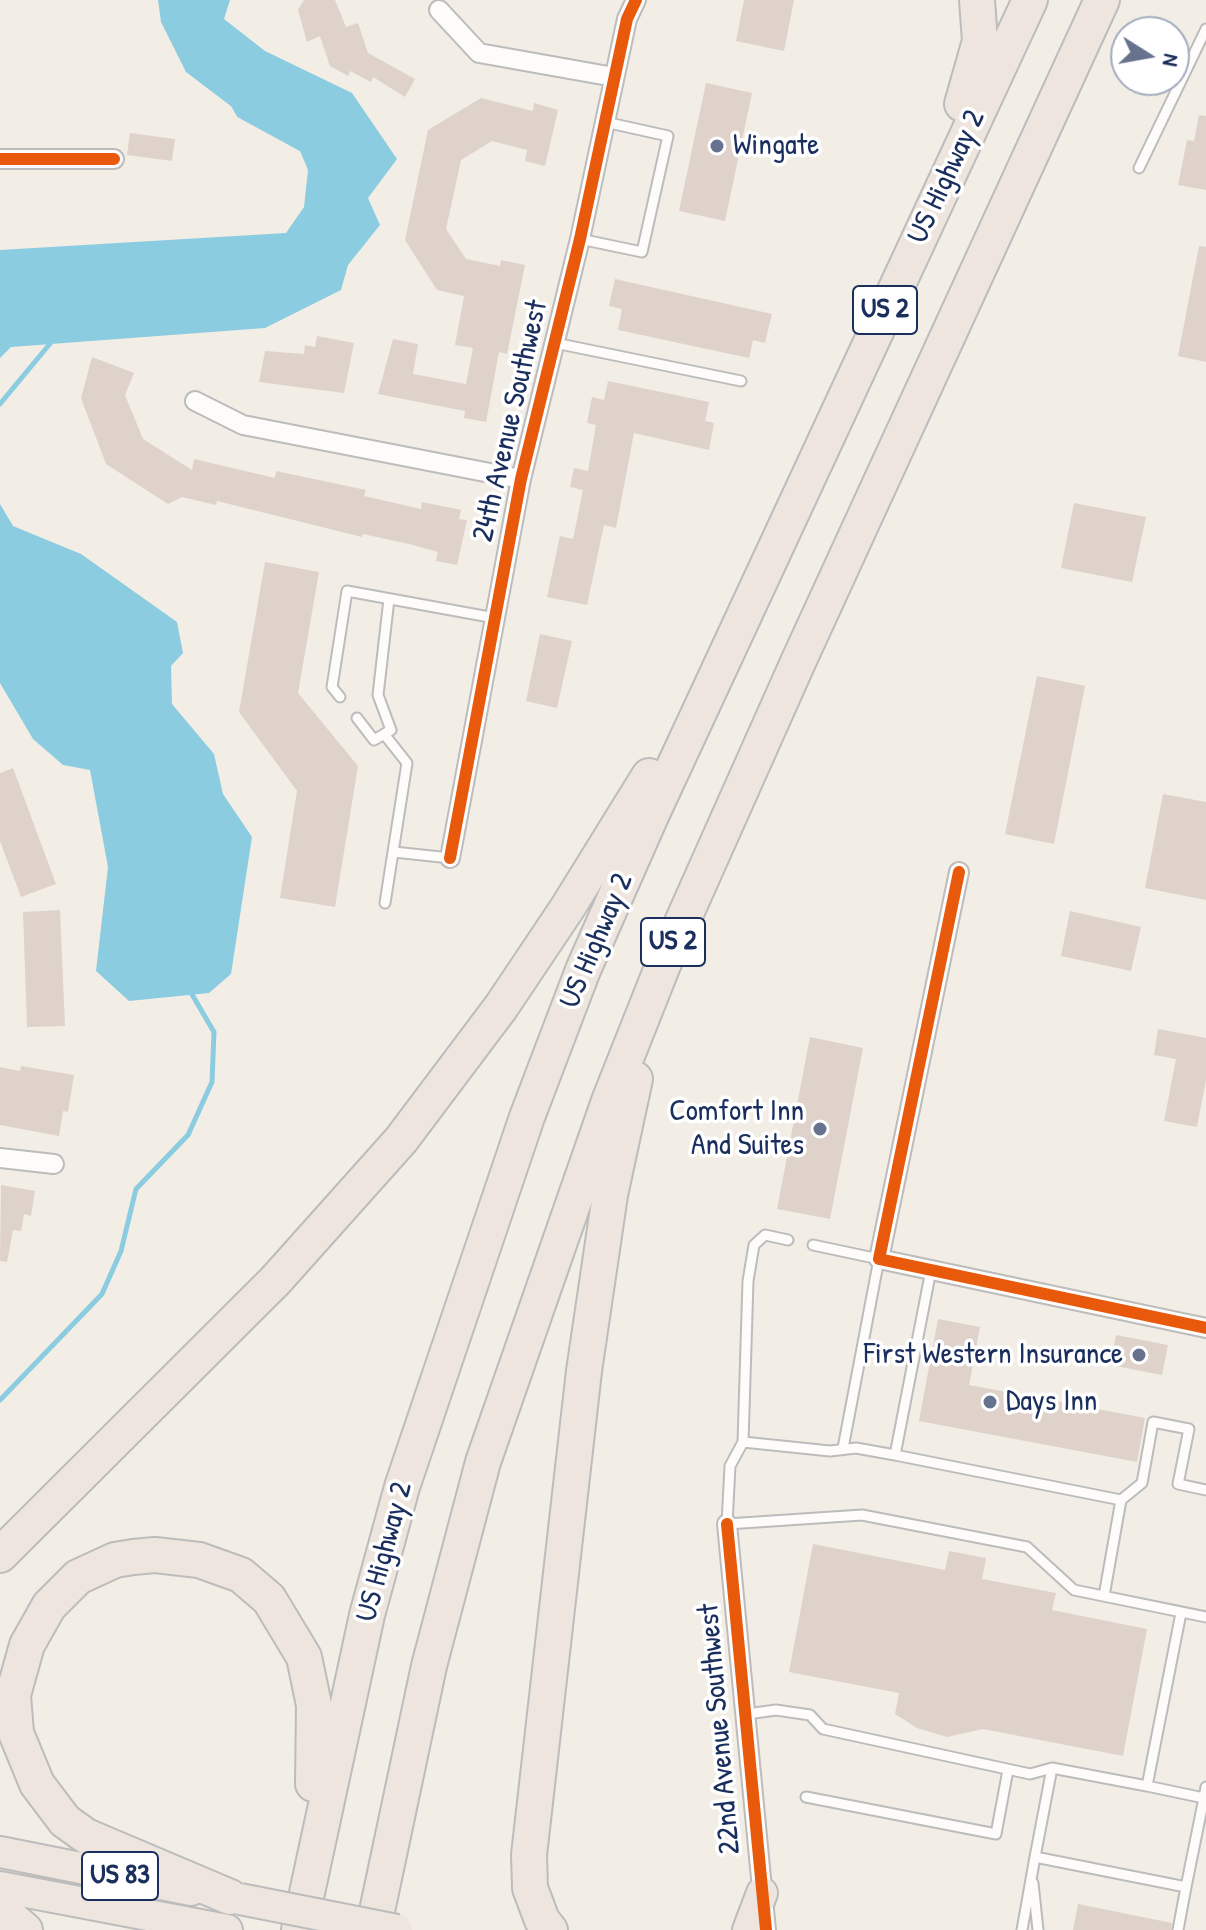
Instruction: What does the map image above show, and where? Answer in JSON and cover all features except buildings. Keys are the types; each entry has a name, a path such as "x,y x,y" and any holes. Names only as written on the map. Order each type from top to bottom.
{"highway":[{"path":"919,237 980,41 977,0"},
{"name":"US Highway 2","path":"299,1930 367,1615 402,1487 460,1309 583,970 741,621 1030,0"},
{"name":"US 2","path":"373,1930 429,1666 483,1462 609,1101 689,906 1102,0"},
{"path":"0,1555 275,1281 440,1092 568,907 649,777 699,684 741,621"},
{"path":"550,1930 542,1920 530,1888 529,1855 584,1371 610,1195 636,1075 689,906"},
{"path":"228,1914 65,1821 37,1784 16,1733 13,1695 19,1665 36,1626 78,1577 115,1560 155,1555 222,1566 258,1588 292,1634 310,1676 314,1705 315,1775 305,1830 308,1887"},
{"name":"US 83","path":"0,1852 228,1914"},
{"name":"US 83","path":"0,1887 397,1930"},
{"path":"748,1930 762,1893"},
{"path":"0,1909 25,1930"}],"street":[{"name":"24th Avenue Southwest","path":"450,858 521,479 580,239 627,19 636,0"},
{"path":"439,10 479,53 614,77"},
{"path":"0,159 114,159"},
{"path":"195,401 243,425 521,479"},
{"path":"959,872 879,1259 1206,1328"},
{"path":"0,1158 54,1164"},
{"name":"22nd Avenue Southwest","path":"727,1524 766,1930"}],"lane":[{"path":"1139,168 1206,29"},
{"path":"580,239 642,252 668,136 605,122"},
{"path":"555,343 741,381"},
{"path":"340,697 332,687 347,591 495,618"},
{"path":"357,718 374,740 391,730 378,695 389,599"},
{"path":"384,734 407,763 385,903"},
{"path":"394,852 450,858"},
{"path":"788,1240 765,1235 754,1245 748,1281 743,1442 730,1466 727,1524 862,1515 1027,1547 1074,1590 1206,1617"},
{"path":"813,1245 879,1259 843,1448"},
{"path":"895,1455 931,1270"},
{"path":"1104,1596 1121,1500 1142,1483 1153,1422 1189,1429 1178,1484 1206,1490"},
{"path":"743,1442 830,1451 843,1448 895,1455 1121,1500"},
{"path":"1147,1786 1181,1613"},
{"path":"747,1714 776,1710 810,1715 823,1729 1030,1774 1052,1768 1147,1786 1205,1792 1178,1930"},
{"path":"1022,1930 1052,1768"},
{"path":"806,1797 996,1834 1008,1770"},
{"path":"1035,1857 1186,1887"},
{"path":"1032,1875 1038,1930"}],"water":[{"path":"158,0 230,0 224,19 265,51 352,93 397,159 368,198 380,225 348,265 341,290 265,328 11,347 0,358 0,250 286,233 304,207 308,170 298,146 244,116 186,72 161,22"},
{"path":"0,504 13,526 81,554 177,622 183,653 171,666 172,704 214,754 223,794 252,837 231,974 209,993 129,1001 96,971 108,867 90,770 63,765 33,739 0,683"}],"waterway":[{"path":"234,106 239,115 305,151"},
{"path":"0,404 53,340"},
{"path":"0,1400 102,1294 121,1251 136,1189 188,1135 212,1082 214,1032 190,991"}],"cycle path":[{"path":"450,858 521,479 580,239 627,19 636,0"},
{"path":"0,159 114,159"},
{"path":"959,872 879,1259 1206,1328"},
{"path":"727,1524 766,1930"}],"place":[{"name":"Wingate","path":"717,146"},
{"name":"Comfort Inn And Suites","path":"820,1129"},
{"name":"First Western Insurance","path":"1139,1355"},
{"name":"Days Inn","path":"990,1402"}]}
